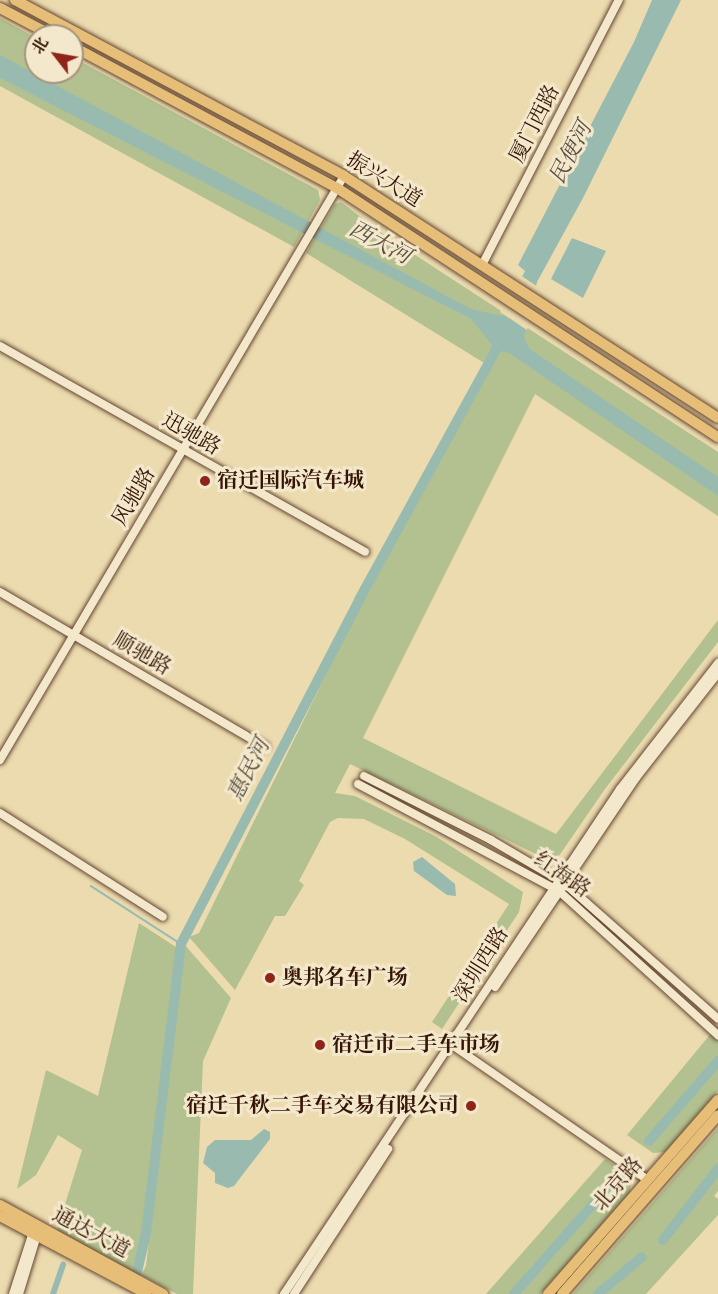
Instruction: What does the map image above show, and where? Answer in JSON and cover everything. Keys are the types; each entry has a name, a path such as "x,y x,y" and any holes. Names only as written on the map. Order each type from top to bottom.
{"main road":[{"name":"振兴大道","path":"15,0 344,176 718,418"},
{"path":"0,8 30,24"},
{"name":"振兴大道","path":"84,52 337,188 718,437"},
{"name":"北京路","path":"548,1294 718,1100"},
{"name":"北京路","path":"562,1294 718,1115"},
{"name":"通达大道","path":"0,1205 36,1230 147,1294"},
{"name":"通达大道","path":"0,1215 36,1230 164,1294"}],"street":[{"name":"厦门西路","path":"482,265 619,0"},
{"name":"风驰路","path":"0,760 344,176"},
{"name":"迅驰路","path":"0,346 365,552"},
{"name":"顺驰路","path":"0,592 265,747"},
{"name":"深圳西路","path":"562,881 620,789 718,663"},
{"name":"深圳西路","path":"284,1294 556,889 636,778 718,673"},
{"name":"红海路","path":"364,776 562,881 718,1019"},
{"name":"红海路","path":"358,784 556,889 718,1035"},
{"path":"0,813 163,916"},
{"name":"深圳西路","path":"294,1294 556,889"},
{"path":"455,1047 648,1180"},
{"path":"13,1294 36,1230"},
{"path":"20,1294 36,1230"}],"green space":[{"path":"0,18 24,31 24,84 84,84 84,63 318,190 320,200 294,247 0,86"},
{"path":"341,202 383,234 718,452 718,516 535,394 363,738 556,834 718,620 718,642 605,789 559,856 544,858 350,764 335,793 355,796 435,836 523,892 519,912 442,1029 432,1022 509,904 405,839 364,819 338,818 330,822 299,881 304,885 285,916 275,916 235,990 189,937 199,933 348,630 489,366 306,253 335,204"},
{"path":"139,923 179,949 142,1236 131,1274 56,1233 82,1150 58,1135 36,1175 17,1189 46,1070 98,1096"},
{"path":"184,944 231,998 203,1061 193,1294 177,1294 141,1275 146,1266"},
{"path":"718,1025 718,1091 665,1152 653,1153 627,1135"},
{"path":"718,1128 718,1191 714,1196 718,1199 718,1215 646,1294 573,1294"},
{"path":"605,1159 631,1177 630,1192 540,1294 486,1294"}],"water":[{"path":"652,0 681,0 583,198 537,282 524,337 530,349 718,477 718,496 509,353 502,351 490,357 492,345 471,319 0,78 0,55 24,68 24,84 54,84 471,309 502,316 525,271 518,265 634,42"},
{"path":"572,238 606,251 583,298 551,279"},
{"path":"422,857 455,884 456,896 447,895 414,871 413,862"},
{"path":"264,1129 270,1132 270,1139 234,1186 228,1188 215,1183 215,1173 203,1163 207,1147 215,1140 251,1140"}],"pier":[{"path":"520,275 538,287 527,330 500,312"}],"waterway":[{"name":"惠民河","path":"137,1272 146,1233 181,944 359,600 498,346"},
{"path":"91,886 181,944"},
{"path":"649,1141 718,1061"},
{"path":"663,1240 718,1169"},
{"path":"514,1294 619,1175"},
{"path":"598,1294 642,1257"},
{"path":"53,1294 63,1265"}],"place":[{"name":"宿迁国际汽车城","path":"205,481"},
{"name":"奥邦名车广场","path":"270,978"},
{"name":"宿迁市二手车市场","path":"320,1045"},
{"name":"宿迁千秋二手车交易有限公司","path":"471,1106"}],"water label":[{"name":"民便河","path":"571,153"},
{"name":"西大河","path":"380,243"}]}
